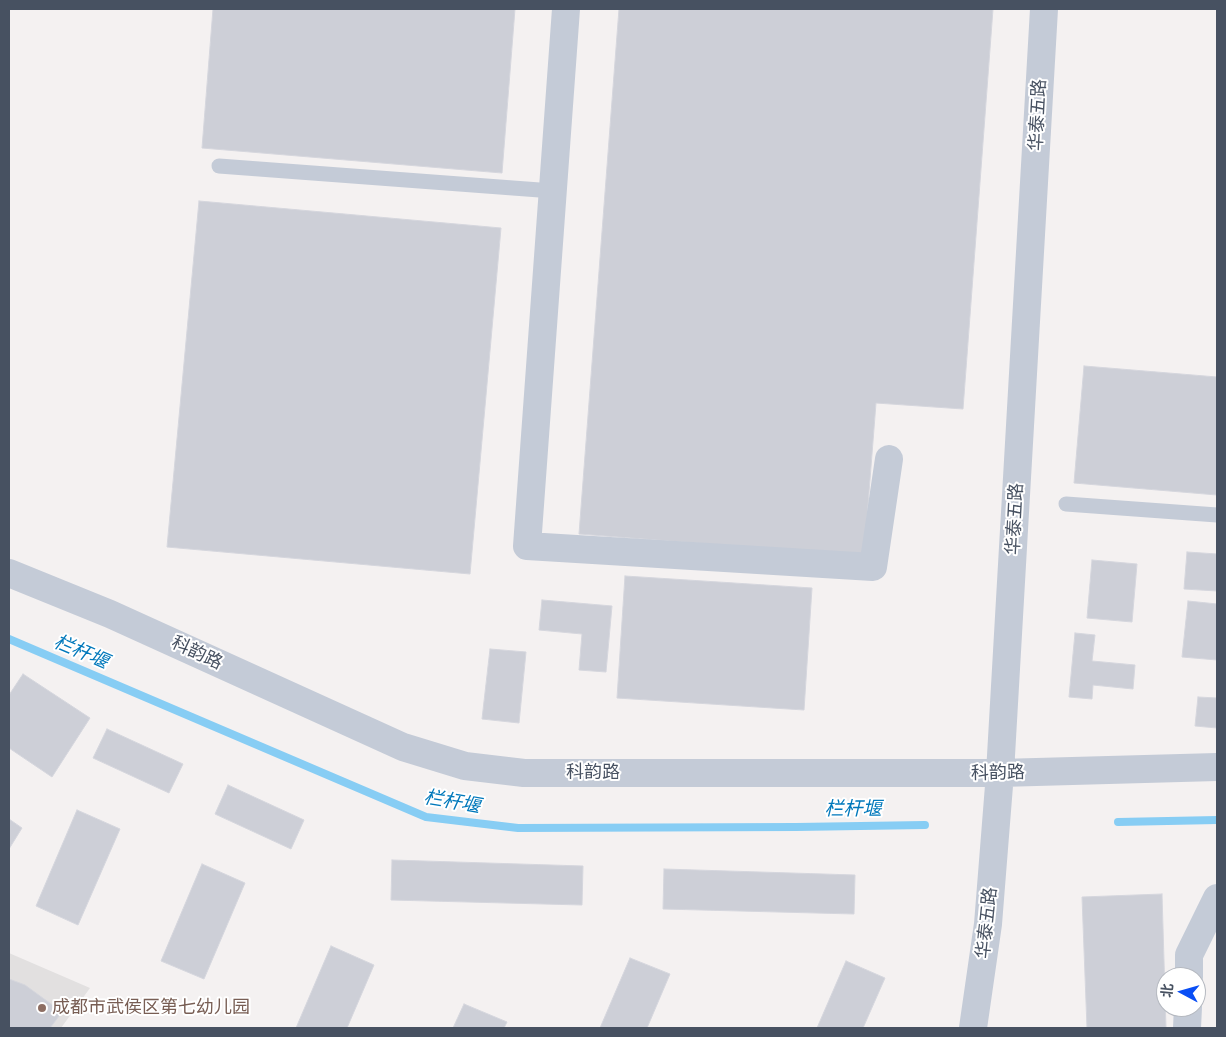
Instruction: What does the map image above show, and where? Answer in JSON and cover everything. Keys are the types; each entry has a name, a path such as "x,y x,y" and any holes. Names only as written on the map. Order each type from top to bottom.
{"street":[{"path":"566,9 527,546 873,567 890,459"},
{"name":"华泰五路","path":"973,1028 988,924 1000,773 1044,9"},
{"name":"科韵路","path":"9,573 110,614 403,748 464,766 524,773 1000,773 1217,766"},
{"path":"1188,967 1189,955 1217,898"}],"lane":[{"path":"219,166 553,191"},
{"path":"1066,504 1217,515"}],"shaded area":[{"name":"成都市武侯区第七幼儿园","path":"9,953 90,988 61,1028 9,1028"}],"building":[{"path":"213,9 515,9 502,173 202,148"},
{"path":"619,9 993,9 963,409 876,403 864,556 579,534"},
{"path":"199,201 501,228 470,574 167,547"},
{"path":"1084,366 1217,377 1217,495 1074,483"},
{"path":"1187,552 1217,554 1217,591 1184,589"},
{"path":"1092,560 1137,564 1132,622 1087,618"},
{"path":"625,576 812,588 804,710 617,698"},
{"path":"542,600 612,606 606,672 579,670 582,634 539,630"},
{"path":"1188,601 1217,604 1217,660 1182,657"},
{"path":"1075,633 1095,635 1092,661 1135,665 1133,689 1093,685 1092,699 1069,697"},
{"path":"490,649 526,652 519,723 482,719"},
{"path":"23,674 90,718 52,777 9,748 9,695"},
{"path":"1198,697 1217,698 1217,728 1195,726"},
{"path":"107,729 183,764 169,793 93,758"},
{"path":"228,785 304,820 291,849 215,814"},
{"path":"77,810 120,829 78,925 36,906"},
{"path":"9,819 22,828 9,849"},
{"path":"392,860 583,866 582,905 391,900"},
{"path":"202,864 245,883 204,979 161,961"},
{"path":"664,869 855,875 854,914 663,909"},
{"path":"1162,894 1164,967 1156,967 1156,1017 1166,1017 1166,1028 1087,1028 1082,897"},
{"path":"331,946 374,965 347,1028 296,1028"},
{"path":"630,958 670,974 647,1028 600,1028"},
{"path":"846,961 885,978 863,1028 817,1028"},
{"path":"9,979 25,985 62,1012 50,1028 9,1028"},
{"path":"464,1004 507,1022 504,1028 453,1028"}],"waterway":[{"name":"栏杆堰","path":"9,639 426,817 518,828 925,825"},
{"name":"栏杆堰","path":"1118,822 1217,820"}],"place":[{"name":"成都市武侯区第七幼儿园","path":"42,1008"}]}
